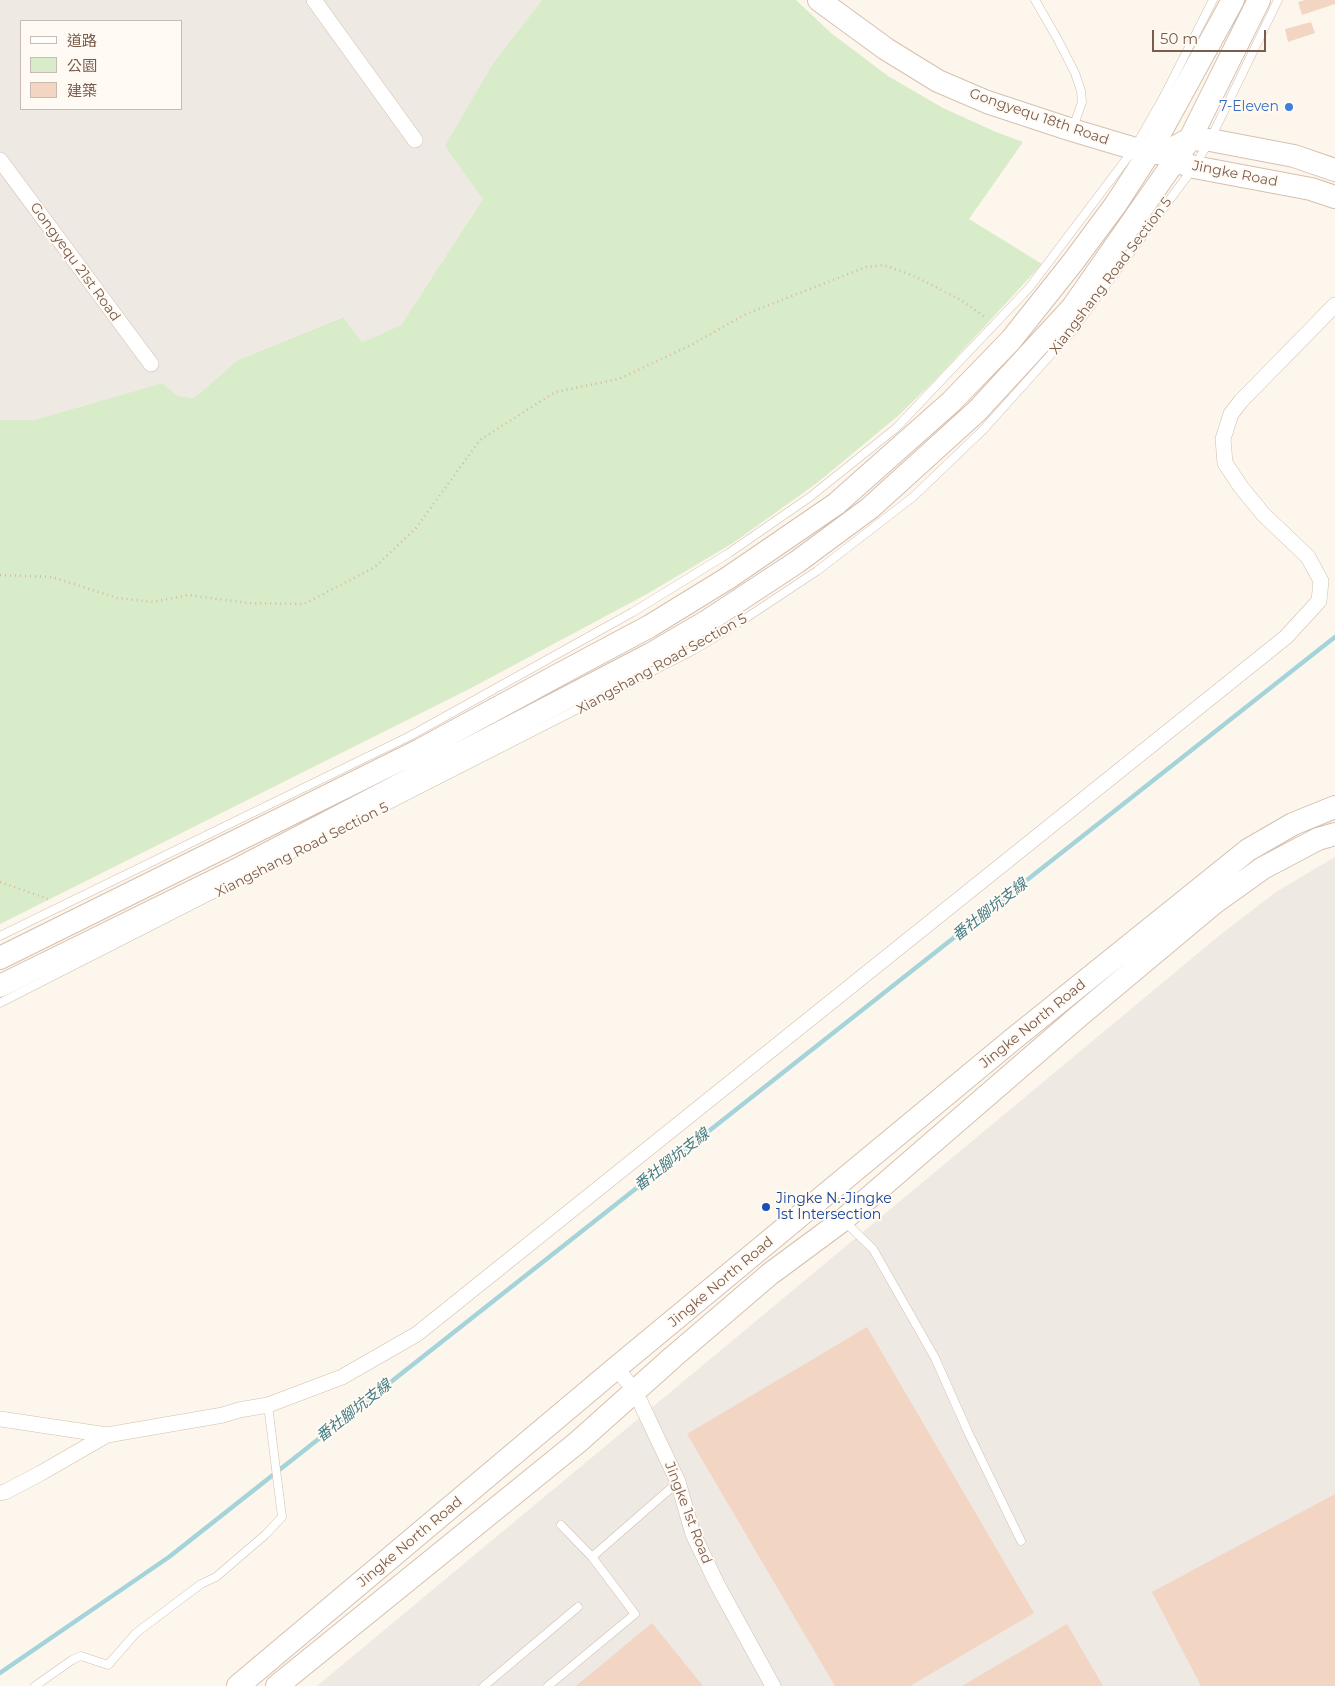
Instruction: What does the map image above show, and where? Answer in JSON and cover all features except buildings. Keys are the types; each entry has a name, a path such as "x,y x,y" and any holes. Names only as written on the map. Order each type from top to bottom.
{"street":[{"path":"314,0 415,140"},
{"name":"Gongyequ 18th Road","path":"819,0 886,49 938,81 987,102 1163,157"},
{"name":"Xiangshang Road Section 5","path":"0,986 242,866 643,658 709,620 797,562 870,508 978,411 1072,308 1163,157 1188,86 1233,0"},
{"name":"Xiangshang Road Section 5","path":"0,958 412,754 650,626 728,578 836,504 951,402 1011,340 1116,204 1163,157 1200,140 1259,0"},
{"name":"Jingke Road","path":"1200,140 1294,156 1335,170"},
{"name":"Jingke Road","path":"1163,157 1311,189 1335,197"},
{"name":"Gongyequ 21st Road","path":"0,160 150,364"},
{"path":"0,1492 5,1492 107,1436 224,1415 238,1410 268,1405 342,1377 416,1334 1286,636 1319,601 1320,581 1308,557 1263,514 1225,463 1223,440 1231,414 1241,401 1335,305"},
{"name":"Jingke North Road","path":"238,1686 616,1368 1012,1040 1248,850 1293,824 1335,807"},
{"name":"Jingke North Road","path":"277,1686 578,1442 770,1274 842,1220 1214,903 1263,868 1318,839 1335,834"},
{"name":"Jingke 1st Road","path":"616,1368 635,1391 678,1482 694,1534 717,1584 773,1686"},
{"path":"0,1419 107,1436"}],"lane":[{"path":"1035,0 1058,38 1075,73 1081,91 1082,102 1072,130"},
{"name":"Xiangshang Road Section 5","path":"0,1003 668,663 743,620 817,571 913,497 984,429 1072,331 1163,157 1164,98 1213,0"},
{"name":"Xiangshang Road Section 5","path":"1200,140 1278,0"},
{"name":"Xiangshang Road Section 5","path":"0,936 410,736 633,612 729,553 810,497 896,428 1029,288 1163,157"},
{"path":"842,1220 873,1249 935,1358 968,1432 1021,1541"},
{"path":"35,1686 72,1660 81,1656 108,1665 136,1633 201,1584 216,1576 265,1536 282,1517 268,1405"},
{"path":"592,1558 678,1482"},
{"path":"548,1686 634,1614 592,1558 561,1525"},
{"path":"484,1686 578,1606"}],"path":[{"path":"0,575 52,577 117,598 153,602 188,595 248,603 304,604 375,567 416,528 480,440 555,392 620,379 691,345 746,314 866,267 884,265 914,276 961,300 995,324"},
{"path":"0,882 64,905"}],"shaded area":[{"path":"0,0 542,0 494,62 483,199 401,325 362,342 342,317 238,360 194,398 178,396 162,383 34,420 0,420"},
{"path":"1335,857 1335,1686 317,1686 1220,935 1276,892"}],"green space":[{"path":"542,0 796,0 831,33 888,76 943,108 1023,142 969,219 1042,264 937,378 899,415 817,483 733,543 647,594 473,687 0,924 0,420 34,420 162,383 178,396 194,398 238,360 343,317 362,342 401,325 483,199 445,146 494,62"}],"waterway":[{"name":"番社腳坑支線","path":"0,1673 169,1557 1335,637"}],"place":[{"name":"7-Eleven","path":"1289,107"},
{"name":"Jingke N.-Jingke 1st Intersection","path":"766,1207"}]}
